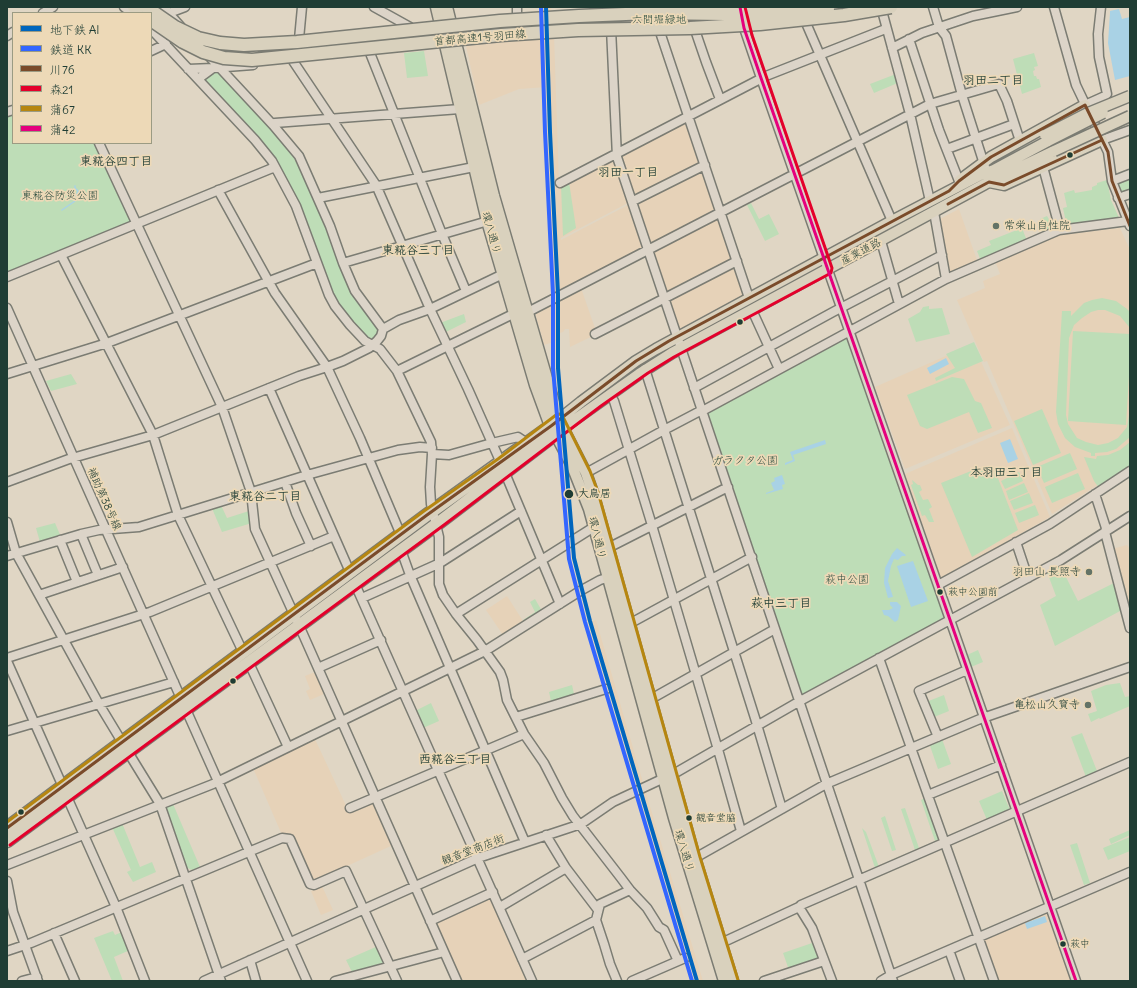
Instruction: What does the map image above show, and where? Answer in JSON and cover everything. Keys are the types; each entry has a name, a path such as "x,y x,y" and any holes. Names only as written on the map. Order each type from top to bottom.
{"highway":[{"name":"首都高速1号羽田線","path":"146,7 190,40 252,45 523,19 649,13 725,14 800,12 851,7"},
{"name":"環八通り","path":"437,7 448,33 486,170 536,385 557,427"},
{"name":"環八通り","path":"446,7 448,33 460,109 503,274 520,313"},
{"name":"首都高速1号羽田線","path":"152,21 190,40 218,57 252,60 501,35 578,30 725,26 809,20 884,9"},
{"path":"190,40 238,49 294,50 500,28 725,14"},
{"path":"500,28 648,23 725,26"},
{"name":"産業道路","path":"125,747 180,699 350,572 433,511 503,468 528,443 557,427"},
{"name":"産業道路","path":"125,747 186,710 435,525 503,468 557,427"},
{"path":"7,841 65,792 125,747"},
{"path":"7,828 65,792"}],"main road":[{"path":"1046,138 1086,114 1130,96"},
{"path":"1046,138 1130,100"},
{"path":"949,191 959,181 985,167 1020,140 1085,105"},
{"name":"産業道路","path":"557,427 645,370 752,310 990,182 1130,116"},
{"name":"産業道路","path":"557,427 636,361 678,336 949,191 985,167 994,170 1046,138"},
{"path":"990,182 1004,185 1102,140"},
{"name":"環八通り","path":"557,427 586,473 600,514 608,548 611,577 667,777 717,945 734,981"},
{"name":"環八通り","path":"557,427 580,484 611,577 629,624 651,699 667,777 695,858 717,945 724,981"}],"street":[{"path":"166,10 185,7"},
{"path":"302,7 294,50 332,119 376,185 503,468 560,604"},
{"path":"374,7 410,27 448,33 541,34"},
{"path":"205,52 294,50 370,53 448,33 517,11 659,7 792,7"},
{"path":"799,7 892,221"},
{"path":"556,34 612,34 744,28 806,22 899,7"},
{"path":"933,7 939,28 946,36 962,95 990,182"},
{"path":"892,48 909,39 973,16 1017,7"},
{"path":"586,473 849,332 946,278 1060,230 1129,224 1112,182 1108,152 1076,85 1054,7"},
{"path":"1085,105 1107,94 1100,57 1098,34 1102,7"},
{"path":"610,8 617,153 681,349 892,978"},
{"path":"741,8 744,28 827,270 1076,981"},
{"path":"884,9 886,28 910,114 930,201"},
{"path":"166,10 205,52 216,68 273,125 299,156 330,226 355,291 383,329"},
{"path":"188,69 216,68 294,50 410,27"},
{"path":"560,183 761,78 886,28"},
{"path":"152,30 258,144 275,167 296,206 306,229 317,263 335,306 350,325 365,340 380,349 397,371 431,442 430,487 435,525 439,537 439,584 443,595 500,672 507,700 524,734 544,763 573,816 581,824 630,890 647,908 659,927 664,930 682,960 632,981"},
{"path":"695,30 720,100"},
{"path":"660,32 749,298"},
{"path":"909,39 939,130 956,177 959,181"},
{"path":"152,51 166,44"},
{"path":"370,53 466,291"},
{"path":"198,79 216,68"},
{"path":"397,371 649,250 930,104 999,84 1020,140"},
{"path":"273,125 275,123 460,109"},
{"path":"947,149 1014,124"},
{"path":"1102,140 1130,130"},
{"path":"99,144 222,407 251,492 255,530 271,562 457,981"},
{"path":"633,201 705,165"},
{"path":"318,198 474,166"},
{"path":"1043,166 1060,230"},
{"path":"7,277 275,167"},
{"path":"1112,182 1130,174"},
{"path":"218,190 268,282 328,367 401,535"},
{"path":"1118,198 1130,194"},
{"path":"934,212 946,278"},
{"path":"343,263 488,221"},
{"path":"881,241 899,304"},
{"path":"61,255 153,435 178,515 243,652"},
{"path":"694,388 942,255"},
{"path":"595,334 737,261"},
{"path":"7,374 106,343 317,263"},
{"path":"7,482 74,457 153,435 268,388 328,367 374,345 381,336 383,329 399,320 430,308 503,274"},
{"name":"補助第38号線","path":"7,308 307,981"},
{"path":"752,310 779,369"},
{"path":"645,370 734,651 782,809"},
{"path":"268,388 350,572"},
{"path":"610,394 614,401 629,449 674,599 741,831"},
{"path":"7,556 81,534 139,527 307,475 398,450 420,447 449,455 518,437 528,443"},
{"path":"938,585 1050,524 1130,471"},
{"path":"285,482 296,513 311,546"},
{"path":"608,548 728,487"},
{"path":"1095,494 1106,528 1105,532 1130,628"},
{"path":"362,598 440,563 521,511"},
{"name":"観音堂商店街","path":"204,981 220,978 250,960 478,858 581,824 613,802 667,777 800,701 1061,560 1130,516"},
{"path":"7,522 16,553 99,704 160,804 220,978"},
{"path":"456,614 594,527"},
{"path":"81,534 98,575"},
{"path":"145,981 116,907 7,660 144,614 213,587 334,536"},
{"path":"60,540 77,582"},
{"path":"1016,542 1028,578"},
{"path":"401,550 410,576 525,842"},
{"path":"629,624 710,579 752,558"},
{"path":"39,595 122,567"},
{"path":"7,865 218,781 485,651 596,582 611,577"},
{"path":"356,584 532,981"},
{"path":"651,699 775,629"},
{"path":"318,668 381,640"},
{"path":"879,658 994,981"},
{"path":"249,663 288,747"},
{"path":"695,858 826,784 984,718 1130,667"},
{"path":"938,737 919,691 967,670"},
{"path":"7,731 174,682"},
{"path":"516,717 606,688"},
{"path":"350,808 524,734"},
{"path":"717,945 801,905 1130,762"},
{"path":"928,796 1000,765"},
{"path":"546,835 566,868 598,910"},
{"path":"7,951 25,945 282,838 290,839 310,884 314,885 346,871 397,981"},
{"path":"500,907 566,868"},
{"path":"881,981 892,978 949,950 1130,872"},
{"path":"7,882 13,912 38,979 22,981"},
{"path":"616,981 596,920 600,904 630,890"},
{"path":"430,921 493,892"},
{"path":"799,907 812,928 832,981"},
{"path":"522,960 596,920"},
{"path":"54,933 74,981"},
{"path":"949,950 960,981"},
{"path":"335,981 444,952"},
{"path":"250,960 256,981"},
{"path":"764,981 824,961"}],"shaded area":[{"path":"543,7 551,7 554,35 559,186 612,158 628,203 561,238 561,240 628,205 643,250 554,296 546,87 519,89 479,105 466,46 543,38"},
{"path":"686,118 703,164 635,199 620,153"},
{"path":"704,169 717,210 650,244 636,202"},
{"path":"959,209 978,263 948,276 938,220"},
{"path":"719,215 735,260 667,296 652,253 654,249"},
{"path":"1120,228 1130,250 1130,465 1052,514 987,361 984,362 957,300 985,288 983,281 1000,274 995,261 1058,235"},
{"path":"735,262 747,294 683,329 678,328 668,297"},
{"path":"581,288 597,334 570,347 569,329 565,329 563,332 556,334 556,341 544,345 535,312"},
{"path":"973,344 1010,425 905,469 875,387"},
{"path":"1012,428 1050,517 941,579 905,474"},
{"path":"1127,545 1130,548 1129,612 1112,549"},
{"path":"507,596 523,621 503,635 486,610"},
{"path":"596,620 703,981 695,981 634,771 588,622"},
{"path":"315,672 324,694 310,700 306,691 310,689 305,676"},
{"path":"314,737 349,812 374,801 393,845 312,882 282,835 253,768"},
{"path":"322,886 333,910 321,915 311,891"},
{"path":"489,896 493,899 528,981 459,981 434,921"},
{"path":"1046,912 1071,981 996,981 982,939"}],"green space":[{"path":"424,51 428,76 407,78 404,53"},
{"path":"1034,53 1038,66 1034,67 1034,76 1039,79 1041,87 1022,94 1013,59"},
{"path":"218,71 259,113 289,150 309,183 328,228 378,329 378,333 375,337 370,339 365,337 338,305 287,181 206,83 206,76 208,74"},
{"path":"896,74 900,82 874,93 870,84"},
{"name":"東糀谷防災公園","path":"12,112 12,144 94,144 131,220 130,223 7,274 7,115"},
{"path":"1130,176 1130,191 1126,193 1121,192 1119,184 1120,180"},
{"path":"1107,180 1111,200 1120,220 1067,227 1063,208 1067,207 1064,193 1074,190 1075,193 1092,190 1092,187 1097,185 1097,183"},
{"path":"569,182 576,228 563,236 561,186"},
{"path":"751,203 759,219 769,214 779,234 765,241 747,205"},
{"path":"1047,216 1050,221 1054,220 1057,227 1043,233 1040,219"},
{"path":"1022,228 1027,241 981,261 977,251 991,245 989,241"},
{"path":"1102,298 1116,301 1130,312 1130,328 1120,316 1105,310 1091,312 1074,325 1069,338 1066,415 1068,424 1077,438 1098,445 1108,443 1118,438 1127,427 1130,409 1130,437 1116,449 1107,452 1095,453 1095,456 1091,456 1091,453 1075,447 1065,438 1058,424 1056,412 1062,311 1071,311 1071,316 1084,303"},
{"path":"929,306 929,309 942,308 950,334 916,342 908,319 920,312 923,307"},
{"path":"464,314 466,322 444,333 440,323"},
{"path":"1073,331 1130,334 1126,425 1068,421"},
{"name":"萩中公園","path":"846,337 944,617 943,620 802,696 706,413"},
{"path":"974,342 983,361 936,381 935,378 955,368 946,354"},
{"path":"71,374 77,384 51,391 46,381"},
{"path":"952,377 964,379 975,401 981,403 992,428 978,433 969,412 927,429 920,426 907,395"},
{"path":"1042,409 1061,453 1033,465 1014,421"},
{"path":"1130,442 1130,468 1099,488 1094,481 1084,457 1096,459 1097,456 1108,455 1120,450"},
{"path":"1070,453 1077,469 1044,483 1037,467"},
{"path":"981,467 983,472 994,468 1018,530 972,557 941,483"},
{"path":"1019,472 1023,481 1005,489 1001,481"},
{"path":"1078,473 1085,489 1052,503 1045,487"},
{"path":"912,480 920,485 922,490 919,492 923,500 928,499 932,507 929,509 934,522 929,522 925,515 922,516 911,485 913,484"},
{"path":"1024,483 1028,492 1009,500 1006,491"},
{"path":"1029,493 1033,503 1014,510 1010,501"},
{"path":"220,503 227,518 249,511 252,523 222,532 211,506"},
{"path":"1035,505 1039,515 1019,523 1015,513"},
{"path":"55,523 61,537 40,542 36,528"},
{"path":"1061,564 1078,601 1116,582 1122,610 1055,646 1040,605 1056,596 1047,572"},
{"path":"535,599 542,611 525,624 523,620 535,612 530,602"},
{"path":"978,650 983,662 971,667 967,655"},
{"path":"1120,683 1125,697 1130,696 1130,706 1091,722 1088,714 1097,711 1091,691 1106,685"},
{"path":"572,685 574,694 551,701 549,692"},
{"path":"944,695 949,711 934,717 926,702"},
{"path":"431,703 439,721 423,728 415,711"},
{"path":"1082,733 1097,771 1086,777 1071,737"},
{"path":"942,739 951,764 938,769 929,743"},
{"path":"1002,791 1010,810 987,820 979,801"},
{"path":"925,798 939,839 935,841 921,800"},
{"path":"173,804 200,867 192,870 183,866 163,808"},
{"path":"905,808 919,848 915,850 901,809"},
{"path":"885,816 896,850 892,851 881,818"},
{"path":"122,823 140,867 152,862 156,872 133,882 127,872 131,870 112,827"},
{"path":"862,828 866,832 879,867 875,868"},
{"path":"1130,830 1130,835 1111,844 1109,839"},
{"path":"1130,837 1130,851 1108,860 1103,848"},
{"path":"1077,843 1090,883 1084,885 1070,845"},
{"path":"113,931 115,935 124,931 130,950 114,957 123,981 112,981 94,938"},
{"path":"815,942 821,959 789,970 783,953"},
{"path":"378,946 386,964 353,974 346,960"}],"water":[{"path":"1119,9 1122,19 1130,17 1130,76 1115,80 1108,43 1110,11"},
{"path":"946,358 949,364 930,374 927,368"},
{"path":"1010,439 1018,459 1008,463 1000,443"},
{"path":"825,440 826,444 793,455 795,461 785,465 785,463 793,460 790,452"},
{"path":"782,475 785,484 782,485 783,489 766,494 774,490 771,483 775,481 774,478"},
{"path":"897,548 906,555 902,556 898,560 894,559 891,566 888,581 893,597 888,598 884,583 885,568 892,554"},
{"path":"913,561 928,601 911,607 897,566"},
{"path":"890,602 897,602 901,606 898,620 895,622 888,616 884,615 882,610 889,610 893,608 890,605"},
{"path":"1045,916 1047,922 1027,929 1025,923"}],"waterway":[{"path":"62,210 75,201 74,197 78,191 75,186"}],"metro line":[{"name":"Al","path":"546,7 550,132 558,294 558,368 574,558 590,621 697,981"}],"rail line":[{"name":"KK","path":"541,7 545,132 553,294 553,368 569,559 585,622 692,981"}],"transit line":[{"name":"蒲42","path":"740,7 744,28 761,78 1076,981"},
{"name":"森21","path":"10,845 444,525 601,406 648,373 674,357 831,273 832,268 752,35 745,7"},
{"name":"川76","path":"7,828 427,515 551,426 636,361 669,341 949,191 959,181 991,157 1085,105 1108,152 1112,181 1130,226"},
{"name":"川76","path":"948,204 989,182 1004,185 1102,140"},
{"name":"蒲67","path":"7,822 424,511 498,459 556,415 560,414 563,417 590,471 598,492 700,857 738,980"}],"place":[{"name":"常栄山自性院","path":"996,226"},
{"name":"大鳥居","path":"569,494"},
{"name":"羽田山 長照寺","path":"1089,572"},
{"name":"萩中公園前","path":"940,592"},
{"name":"亀松山久寶寺","path":"1088,705"},
{"name":"観音堂脇","path":"689,818"},
{"name":"萩中","path":"1063,944"}],"district":[{"name":"羽田二丁目","path":"993,81"},
{"name":"東糀谷四丁目","path":"116,162"},
{"name":"羽田一丁目","path":"628,173"},
{"name":"東糀谷三丁目","path":"418,251"},
{"name":"本羽田三丁目","path":"1006,473"},
{"name":"東糀谷二丁目","path":"265,497"},
{"name":"萩中三丁目","path":"781,604"},
{"name":"西糀谷三丁目","path":"455,760"}],"park label":[{"name":"六間堀緑地","path":"659,20"},
{"name":"ガラクタ公園","path":"745,461"}]}
